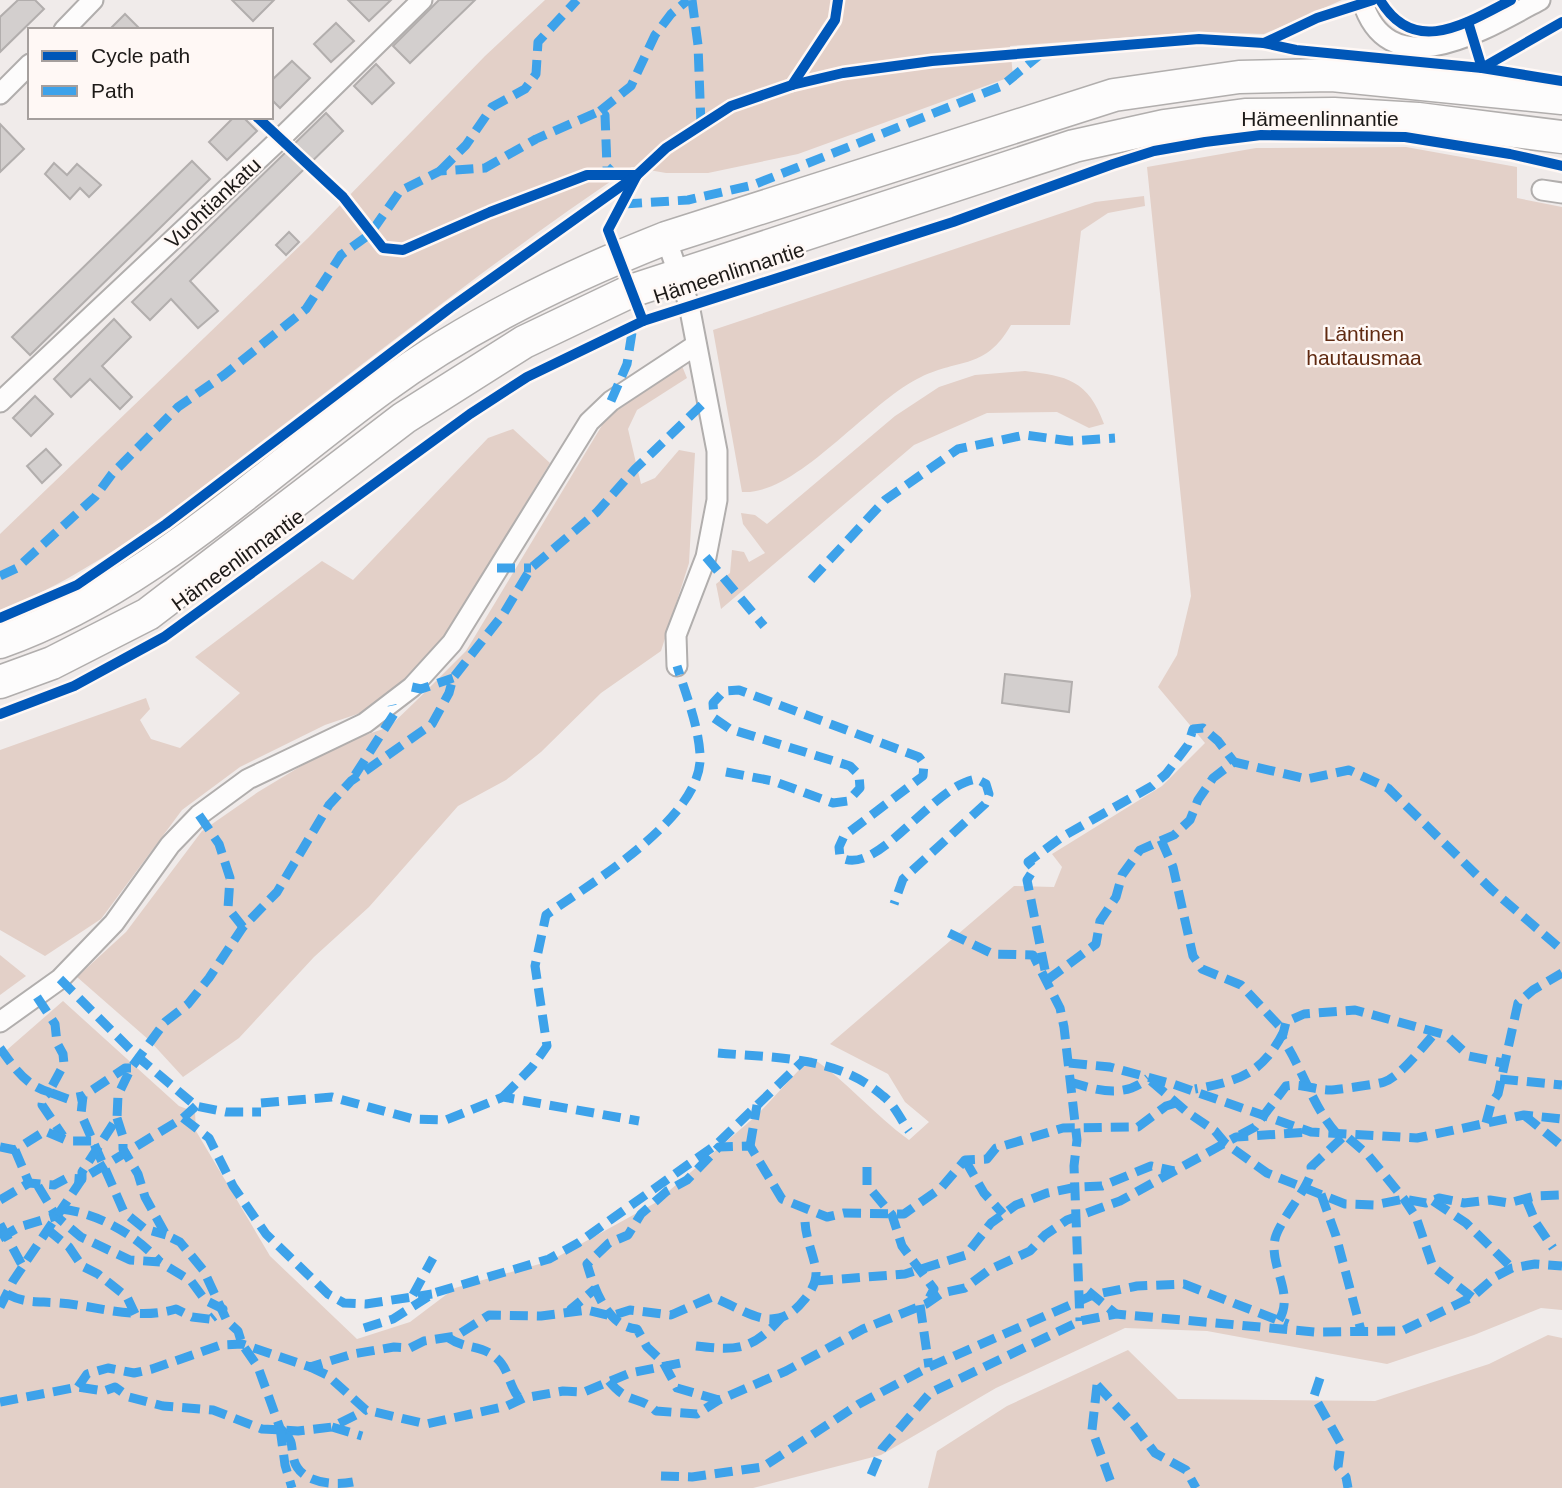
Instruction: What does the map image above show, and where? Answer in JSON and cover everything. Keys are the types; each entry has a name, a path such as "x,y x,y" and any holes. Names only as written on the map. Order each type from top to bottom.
{"main road":[{"name":"Hämeenlinnantie","path":"0,642 30,631 114,588 384,387 500,313 618,257 666,238 1114,95 1239,76 1332,75 1562,98"},
{"name":"Hämeenlinnantie","path":"0,682 52,663 148,614 404,418 524,342 631,291 1074,146 1164,126 1245,115 1334,114 1418,119 1562,137"}],"street":[{"path":"66,28 93,0"},
{"name":"Vuohtiankatu","path":"0,402 280,139 422,0"},
{"path":"1363,0 1377,29 1401,44 1423,47 1447,45 1472,36 1540,0"},
{"path":"0,94 28,66"},
{"path":"1542,190 1562,193"},
{"path":"666,238 681,275 718,451 717,500 706,557 676,635 677,666"},
{"path":"0,1022 60,979 114,923 170,845 199,815 248,779 365,723 412,687 452,643 589,422 611,401 696,345"}],"green space":[{"path":"545,0 1342,0 1264,34 1200,32 1010,46 1013,76 798,154 708,173 666,173 632,167 496,263 143,531 74,575 0,611 0,534 308,238 485,56"},
{"name":"Läntinen hautausmaa","path":"1406,147 1517,167 1517,198 1562,207 1562,1310 1541,1308 1474,1335 1387,1364 1207,1331 1125,1328 996,1388 881,1455 753,1488 0,1488 0,1056 63,1001 179,1106 195,1112 196,1131 270,1256 357,1339 410,1322 455,1288 550,1261 655,1203 757,1115 811,1057 909,1140 929,1122 905,1102 888,1074 830,1044 1014,886 1054,887 1062,867 1052,854 1162,786 1205,743 1158,687 1177,655 1191,596 1147,167 1256,148"},
{"path":"1144,196 1145,206 1108,213 1081,231 1070,325 1011,325 1001,339 981,356 935,371 900,389 809,464 786,479 763,489 742,492 713,330 1095,202"},
{"path":"682,366 687,378 637,410 628,429 641,484 655,478 679,450 695,453 689,563 661,651 601,693 541,752 506,780 458,806 369,907 314,957 239,1038 183,1077 149,1040 77,977 126,932 202,831 258,792 336,745 389,727 466,651 607,417"},
{"path":"1025,371 1064,378 1083,389 1098,409 1104,424 1089,428 1057,412 987,413 914,445 721,609 716,584 730,573 732,550 744,552 749,562 765,553 743,524 741,513 755,515 767,524 895,416 939,387 975,375"},
{"path":"513,429 550,463 443,639 401,690 378,707 325,725 240,767 182,810 101,919 45,956 0,930 0,750 146,698 150,709 140,720 151,739 180,748 240,693 195,657 322,561 353,580 488,438"},
{"path":"0,955 26,976 0,995"},
{"path":"1548,1335 1562,1338 1562,1488 928,1488 937,1451 1007,1406 1128,1350 1178,1399 1375,1401 1489,1364"}],"building":[{"path":"18,0 35,0 44,9 0,52 0,17"},
{"path":"232,0 274,0 253,21"},
{"path":"348,0 391,0 369,21"},
{"path":"439,0 475,0 410,63 393,46"},
{"path":"125,14 139,28 111,28"},
{"path":"336,23 354,41 331,62 314,44"},
{"path":"292,61 310,78 280,108 273,101 273,79"},
{"path":"376,64 394,83 372,104 354,86"},
{"path":"326,113 343,131 190,281 218,311 198,328 171,299 150,320 132,302"},
{"path":"232,119 245,119 257,131 227,160 209,142"},
{"path":"0,124 24,149 0,172"},
{"path":"192,161 210,179 30,355 12,337"},
{"path":"54,163 67,175 77,164 101,185 89,197 80,188 70,199 45,174"},
{"path":"289,232 299,242 286,255 276,245"},
{"path":"114,319 131,337 102,366 132,397 120,409 90,379 71,397 54,379"},
{"path":"35,396 53,414 31,436 13,418"},
{"path":"46,449 61,465 42,483 27,466"},
{"path":"1005,674 1072,682 1069,712 1002,703"}],"marked path":[{"path":"440,171 466,145 492,107 525,89 536,74 538,42 577,0"},
{"path":"600,111 631,86 655,35 671,14 688,0"},
{"path":"692,0 698,45 701,125"},
{"path":"624,204 688,200 753,185 1002,86 1042,53"},
{"path":"0,576 17,568 95,497 112,474 178,407 224,375 306,309 341,255 370,234 400,191 440,171 485,168 536,139 600,111 605,115 607,167 614,174"},
{"path":"611,401 627,364 633,326"},
{"path":"0,1200 29,1183 54,1185 67,1178 82,1179 82,1172 117,1118 118,1095 131,1068 165,1022 188,1004 209,978 243,927 277,892 329,805 351,781 432,724 449,693 453,678 504,613 531,568 597,512 635,469 708,399"},
{"path":"811,580 885,500 958,449 1025,435 1070,441 1115,438"},
{"path":"706,557 764,626"},
{"path":"497,568 531,568"},
{"path":"503,1097 532,1067 547,1046 535,966 546,915 642,846 684,801 697,777 699,743 677,666"},
{"path":"412,687 421,689 453,678"},
{"path":"726,772 773,781 833,803 848,801 860,788 859,775 850,766 730,729 714,718 713,703 724,691 739,690 919,757 924,764 923,776 844,836 839,847 840,857 855,860 871,855 942,796 977,779 986,784 989,794 985,804 903,879 894,904"},
{"path":"355,775 394,714 392,705"},
{"path":"1045,970 1027,880 1034,869 1028,862 1062,837 1152,786 1166,774 1188,745 1193,729 1203,728 1218,741 1234,762"},
{"path":"1047,980 1096,944 1100,921 1116,897 1122,875 1140,850 1174,835 1190,820 1198,800 1213,778 1234,762 1307,779 1349,770 1388,788 1491,889 1562,950"},
{"path":"199,815 219,844 230,878 228,908 243,927"},
{"path":"1161,840 1173,867 1193,956 1202,969 1241,985 1284,1031 1268,1057 1248,1073 1195,1089"},
{"path":"949,933 993,954 1033,955 1060,1008 1077,1140 1074,1166 1080,1321"},
{"path":"1486,1123 1491,1104 1498,1094 1518,1003 1533,990 1562,973"},
{"path":"60,979 138,1057 196,1106 226,1112 261,1112"},
{"path":"37,997 55,1024 57,1043 63,1054 64,1064 49,1092 68,1099 83,1096"},
{"path":"1337,1134 1321,1112 1282,1038 1286,1022 1304,1014 1355,1010 1446,1035 1469,1056 1503,1063"},
{"path":"1240,1135 1255,1127 1286,1086 1330,1090 1384,1082 1404,1067 1436,1032"},
{"path":"0,1048 27,1080 49,1092 43,1098 42,1105 63,1136"},
{"path":"718,1053 805,1061 846,1073 887,1099 909,1131"},
{"path":"364,1328 393,1319 434,1293 549,1259 578,1243 717,1144 803,1061"},
{"path":"1069,1063 1110,1067 1173,1084 1311,1132 1417,1138 1524,1115 1562,1119"},
{"path":"131,1068 125,1068 83,1096 81,1114 124,1212 145,1229 166,1235"},
{"path":"1070,1082 1100,1090 1120,1091 1139,1085 1148,1078"},
{"path":"1500,1079 1562,1085"},
{"path":"1151,1081 1187,1112 1215,1131 1225,1143 1267,1173 1345,1204 1374,1205 1404,1199 1426,1203 1439,1198 1464,1203 1490,1200 1509,1203 1535,1196 1562,1195"},
{"path":"261,1103 332,1097 413,1119 446,1120 503,1097 639,1121"},
{"path":"719,1400 677,1388 663,1362 647,1347 637,1329 618,1321 603,1305 587,1264 609,1243 628,1235 641,1214 667,1191 687,1180 719,1147 750,1146 782,1199 827,1217 844,1213 904,1214 941,1188 965,1160 987,1159 996,1148 1063,1128 1138,1127 1166,1106 1176,1103"},
{"path":"750,1146 757,1105"},
{"path":"0,1307 13,1281 82,1179 183,1118 196,1106"},
{"path":"1524,1115 1562,1146"},
{"path":"117,1118 123,1137 123,1149 138,1174 145,1197 166,1235 180,1242 204,1271 227,1321 238,1331 242,1344 258,1367 280,1428 291,1440"},
{"path":"183,1118 209,1138 233,1186 266,1234 328,1294 344,1303 366,1304 432,1294"},
{"path":"0,1147 15,1150 45,1131 68,1141 99,1141"},
{"path":"609,1381 622,1394 656,1411 697,1414 719,1400 786,1371 863,1329 926,1304 942,1293 965,1288 989,1270 1030,1251 1045,1235 1067,1220 1120,1201 1236,1137 1311,1132"},
{"path":"1279,1320 1284,1300 1275,1260 1275,1239 1308,1181 1311,1167 1345,1135 1368,1155 1404,1199 1416,1217 1433,1267 1472,1297"},
{"path":"15,1150 29,1183"},
{"path":"965,1160 984,1193 1003,1214"},
{"path":"815,1281 905,1274 966,1255 991,1223 1016,1205 1047,1193 1077,1187 1102,1186 1151,1166 1174,1171"},
{"path":"867,1167 867,1185 892,1215 902,1246 934,1289 928,1300"},
{"path":"38,1186 56,1216 81,1237 130,1260 160,1262 191,1281 205,1300 223,1309 212,1318"},
{"path":"1321,1194 1336,1236 1362,1334"},
{"path":"1526,1199 1536,1223 1553,1248"},
{"path":"1433,1201 1466,1223 1512,1268"},
{"path":"61,1209 102,1220 128,1234 160,1262"},
{"path":"0,1238 19,1227 56,1216"},
{"path":"78,1387 87,1374 108,1368 134,1373 221,1345 242,1344 310,1367 353,1354 394,1347 410,1348 424,1341 456,1336 489,1315 541,1316 587,1310 611,1316 630,1310 671,1315 712,1297 759,1317 782,1317 804,1300 816,1278 805,1222"},
{"path":"0,1224 23,1267"},
{"path":"47,1229 69,1247 82,1266 98,1274 127,1297 135,1314"},
{"path":"413,1295 433,1258"},
{"path":"871,1475 882,1449 930,1393 1080,1321 1116,1314 1315,1332 1402,1331 1472,1297 1495,1277 1512,1268 1535,1264 1562,1266"},
{"path":"661,1476 692,1477 763,1467 859,1404 929,1367 1093,1295 1137,1286 1184,1284 1288,1324"},
{"path":"569,1314 571,1309 595,1289"},
{"path":"1088,1291 1116,1314"},
{"path":"7,1294 26,1301 118,1312 146,1314 176,1309 192,1317 217,1320"},
{"path":"920,1305 929,1367"},
{"path":"696,1346 743,1346 761,1337 781,1318"},
{"path":"447,1337 494,1356 503,1366 520,1399"},
{"path":"310,1367 327,1375 366,1410 426,1424 507,1406 524,1398 563,1391 584,1392 630,1373 681,1363"},
{"path":"1320,1378 1314,1396 1341,1444 1338,1467 1346,1477 1348,1488"},
{"path":"1097,1385 1155,1453 1186,1470 1196,1488"},
{"path":"1097,1385 1092,1430 1113,1488"},
{"path":"0,1402 78,1387 104,1391 115,1387 129,1397 163,1406 213,1410 262,1429 298,1431 332,1427 366,1410"},
{"path":"332,1427 362,1436"},
{"path":"280,1428 285,1465 292,1488"},
{"path":"286,1434 301,1472 326,1483 353,1482"}],"cycle path":[{"path":"792,85 835,20 838,0"},
{"path":"1264,43 1317,18 1373,0"},
{"path":"1380,0 1394,17 1408,27 1424,31 1458,26 1511,0"},
{"path":"1468,22 1482,68 1562,81"},
{"path":"0,618 77,585 166,524 450,308 637,175 666,148 731,106 792,85 843,73 932,61 1199,39 1264,43 1296,50 1482,68 1562,22"},
{"path":"259,119 343,197 383,248 403,250 490,212 587,175 637,175 608,230 643,321"},
{"path":"0,714 74,686 164,637 470,414 527,377 643,321 953,222 1113,164 1154,151 1205,142 1261,135 1405,137 1510,154 1562,166"}]}
